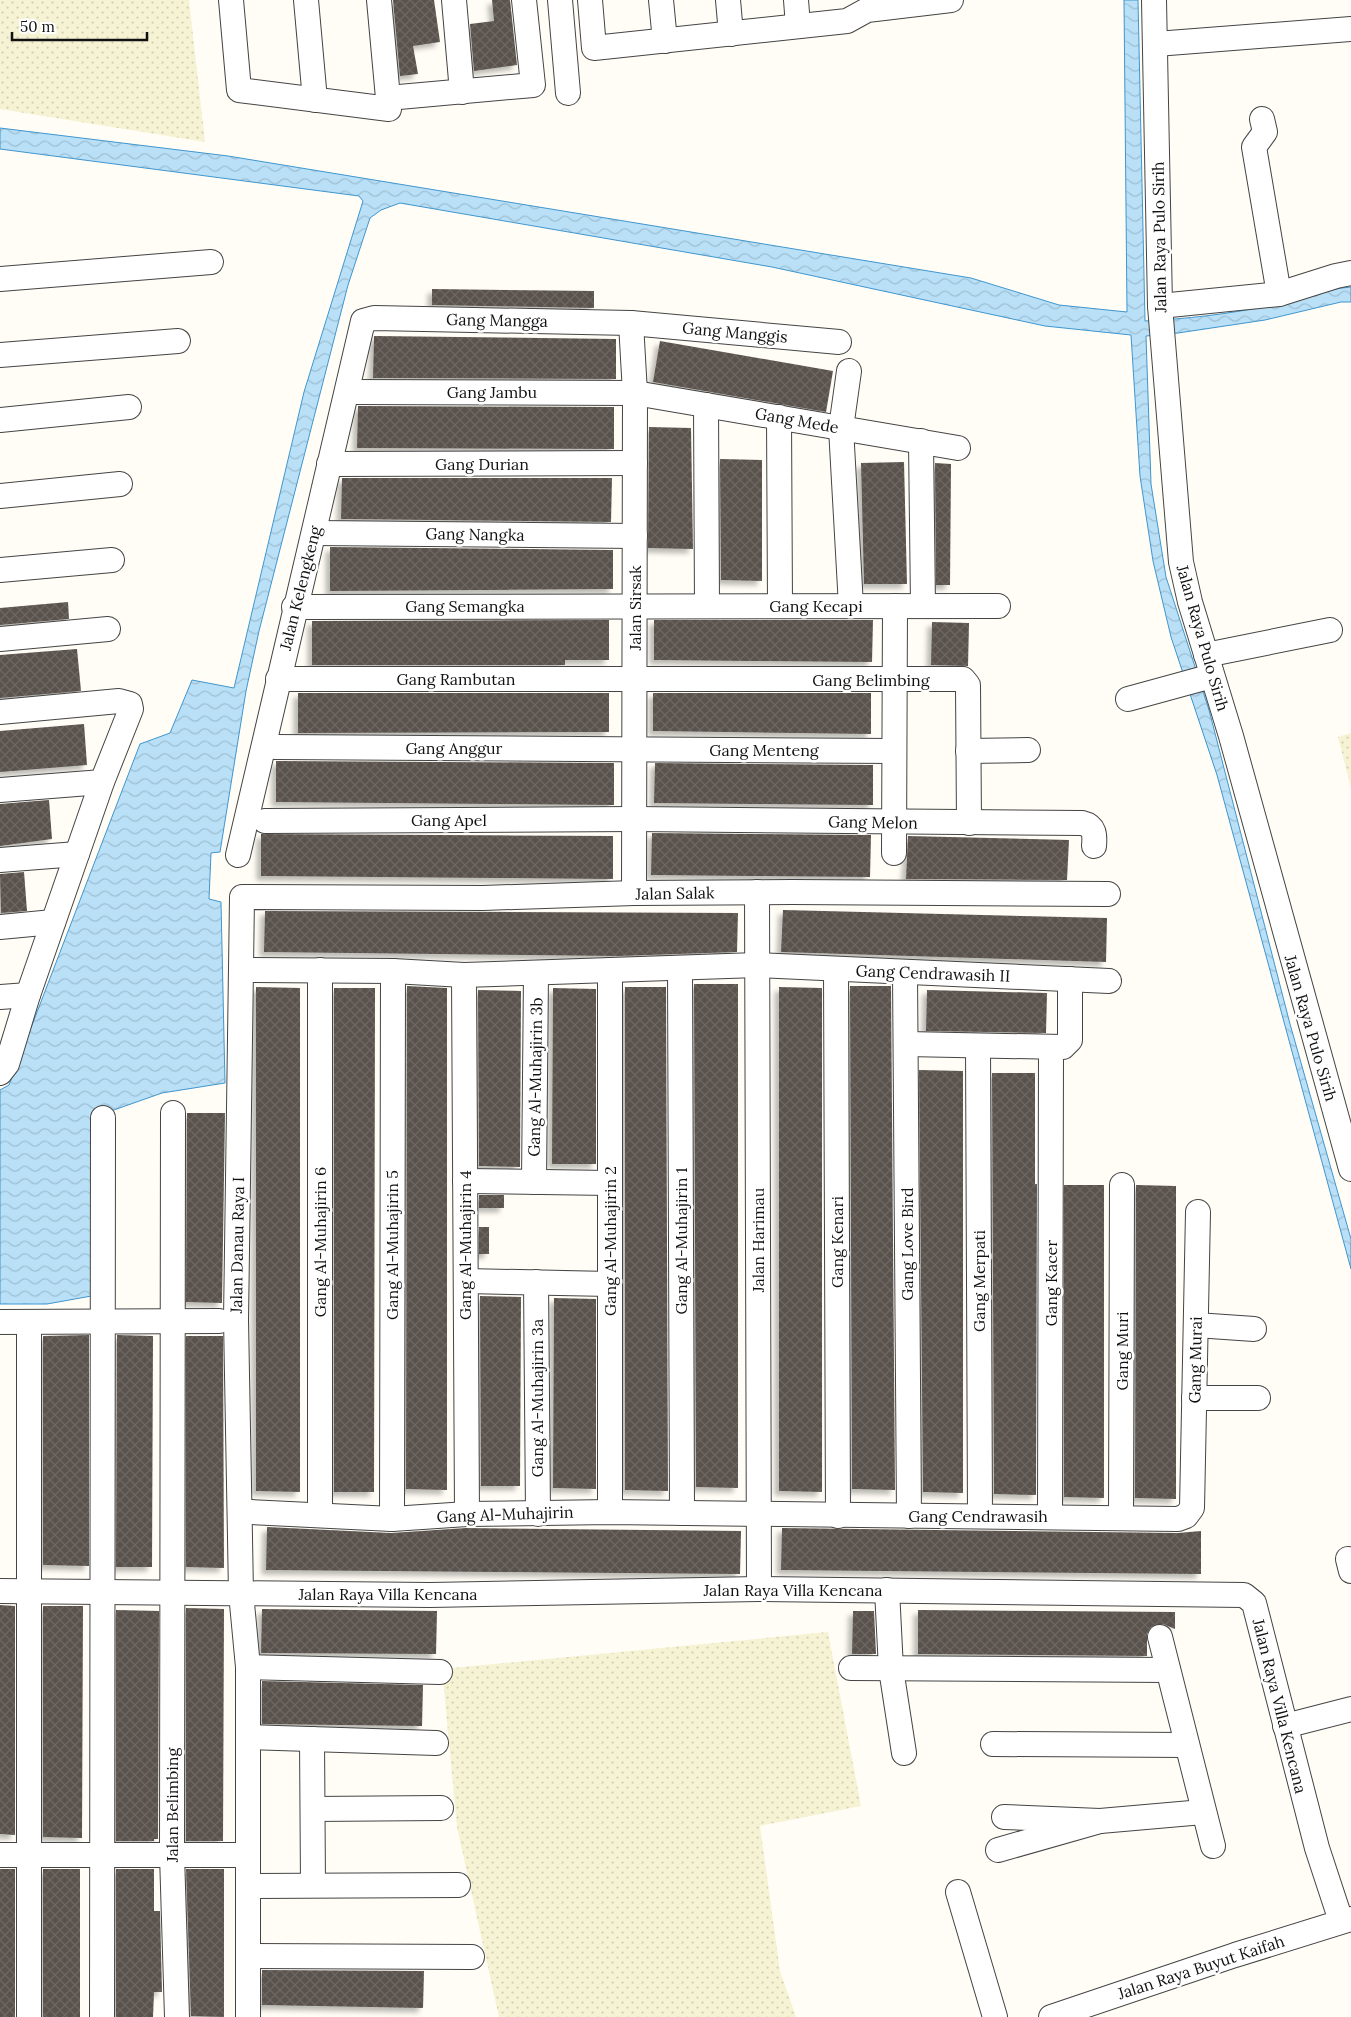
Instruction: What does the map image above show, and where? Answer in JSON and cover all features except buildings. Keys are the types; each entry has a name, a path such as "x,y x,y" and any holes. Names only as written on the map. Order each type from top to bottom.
{"street":[{"path":"231,0 239,90 389,109 379,0"},
{"path":"306,0 315,100"},
{"path":"454,0 462,92"},
{"path":"388,98 532,85 524,0"},
{"path":"560,0 568,93"},
{"path":"590,0 594,48 848,21 867,5 951,0"},
{"path":"661,0 665,41"},
{"path":"728,0 731,34"},
{"path":"796,0 798,26"},
{"name":"Jalan Raya Pulo Sirih","path":"1154,0 1160,311 1181,562 1208,670 1231,736 1351,1169"},
{"path":"1156,44 1351,29"},
{"path":"1262,118 1265,132 1254,148 1279,294"},
{"path":"0,279 211,262"},
{"path":"1160,311 1279,294 1336,276 1351,274"},
{"name":"Gang Mangga","path":"363,321 374,318 631,322"},
{"name":"Jalan Kelengkeng","path":"238,855 294,608 315,533 329,464 348,392 363,321"},
{"name":"Gang Manggis","path":"631,322 839,342"},
{"name":"Jalan Sirsak","path":"631,322 635,393 634,893"},
{"path":"0,355 178,341"},
{"path":"849,372 841,428 851,606"},
{"name":"Gang Jambu","path":"348,392 635,393"},
{"name":"Gang Mede","path":"635,393 958,448"},
{"path":"706,405 707,606"},
{"path":"0,420 129,407"},
{"path":"779,417 780,606"},
{"path":"921,442 923,606"},
{"name":"Gang Durian","path":"329,464 635,464"},
{"path":"0,496 120,484"},
{"name":"Gang Nangka","path":"315,533 635,536"},
{"path":"0,570 112,560"},
{"name":"Gang Kecapi","path":"635,606 998,606"},
{"name":"Gang Semangka","path":"294,608 635,606"},
{"path":"894,853 895,606"},
{"path":"0,639 108,629"},
{"path":"1128,699 1182,684 1208,670 1330,630"},
{"name":"Gang Rambutan","path":"278,679 634,678"},
{"name":"Gang Belimbing","path":"634,678 963,680 968,685 969,823"},
{"path":"0,712 119,701 130,704 131,709 102,782 6,1064 0,1073"},
{"name":"Gang Anggur","path":"275,747 634,750"},
{"name":"Gang Menteng","path":"634,750 894,751"},
{"path":"968,751 1028,750"},
{"path":"0,790 102,782"},
{"name":"Gang Apel","path":"265,821 634,819"},
{"name":"Gang Melon","path":"634,819 894,823 1082,823 1092,829 1095,835 1094,846"},
{"path":"0,860 77,854"},
{"name":"Jalan Salak","path":"242,897 482,898 634,893 757,892 1108,894"},
{"name":"Jalan Harimau","path":"757,892 759,1589"},
{"name":"Jalan Danau Raya I","path":"242,897 236,1320 242,1593 248,1667 248,2017"},
{"path":"0,927 53,922"},
{"name":"Gang Cendrawasih II","path":"252,970 393,971 464,975 757,965 1109,981"},
{"name":"Gang Al-Muhajirin 1","path":"680,968 682,1514"},
{"name":"Gang Kenari","path":"836,969 838,1516"},
{"name":"Gang Al-Muhajirin 6","path":"320,970 320,1514"},
{"name":"Gang Al-Muhajirin 2","path":"610,970 610,1512"},
{"name":"Gang Al-Muhajirin 5","path":"392,1519 393,971"},
{"name":"Gang Love Bird","path":"906,972 909,1516"},
{"name":"Gang Al-Muhajirin 3b","path":"534,1182 536,973"},
{"name":"Gang Al-Muhajirin 4","path":"464,975 467,1514"},
{"path":"906,1044 1063,1047 1070,1040 1070,979"},
{"path":"0,997 28,995"},
{"name":"Gang Merpati","path":"978,1046 980,1516"},
{"name":"Gang Kacer","path":"1050,1516 1052,1048"},
{"name":"Jalan Belimbing","path":"173,1113 172,1855 177,2017"},
{"path":"102,2017 103,1118"},
{"path":"465,1182 610,1183"},
{"name":"Gang Muri","path":"1121,1517 1122,1185"},
{"name":"Gang Murai","path":"1192,1508 1198,1212"},
{"path":"466,1281 610,1284"},
{"name":"Gang Al-Muhajirin 3a","path":"536,1282 538,1514"},
{"path":"0,1322 219,1321"},
{"path":"29,1322 29,2017"},
{"path":"1196,1325 1254,1329"},
{"path":"1194,1398 1258,1398"},
{"name":"Gang Cendrawasih","path":"759,1515 1050,1516 1178,1519 1186,1516 1192,1508"},
{"name":"Gang Al-Muhajirin","path":"251,1512 392,1519 467,1514 610,1512 759,1515"},
{"name":"Jalan Raya Villa Kencana","path":"0,1591 430,1595 759,1589 1244,1596 1254,1603 1317,1848 1346,1920"},
{"path":"888,1590 891,1669 904,1753"},
{"path":"1160,1637 1213,1846"},
{"path":"248,1667 440,1672"},
{"path":"851,1668 1168,1670"},
{"path":"1285,1726 1351,1709"},
{"path":"248,1737 436,1743"},
{"path":"312,1739 313,1885"},
{"path":"993,1744 1188,1746"},
{"path":"312,1809 441,1808"},
{"path":"1004,1817 1100,1821 1203,1812"},
{"path":"998,1850 1100,1821"},
{"path":"0,1855 248,1855"},
{"path":"248,1886 458,1884"},
{"path":"958,1892 995,2017"},
{"name":"Jalan Raya Buyut Kaifah","path":"1063,2015 1346,1920"},
{"path":"248,1956 472,1957"}],"shaded area":[{"path":"0,0 189,0 205,142 0,109"},
{"path":"1351,733 1351,788 1338,737"},
{"path":"828,1632 861,1806 760,1826 780,1971 796,2017 499,2017 457,1827 442,1669"}],"water":[{"path":"1124,0 1138,0 1145,321 1238,311 1351,287 1351,302 1341,302 1265,320 1146,336 1151,484 1166,577 1209,710 1290,1024 1351,1239 1351,1269 1217,775 1171,637 1153,561 1140,476 1131,335 1045,326 772,267 400,203 381,210 370,218 348,285 259,631 246,691 220,852 211,853 209,899 221,902 225,1083 162,1093 111,1111 97,1295 47,1304 0,1304 0,1090 9,1085 140,744 170,733 192,680 234,688 304,392 363,201 359,196 0,149 0,128 228,156 971,278 1059,305 1127,312"}]}
